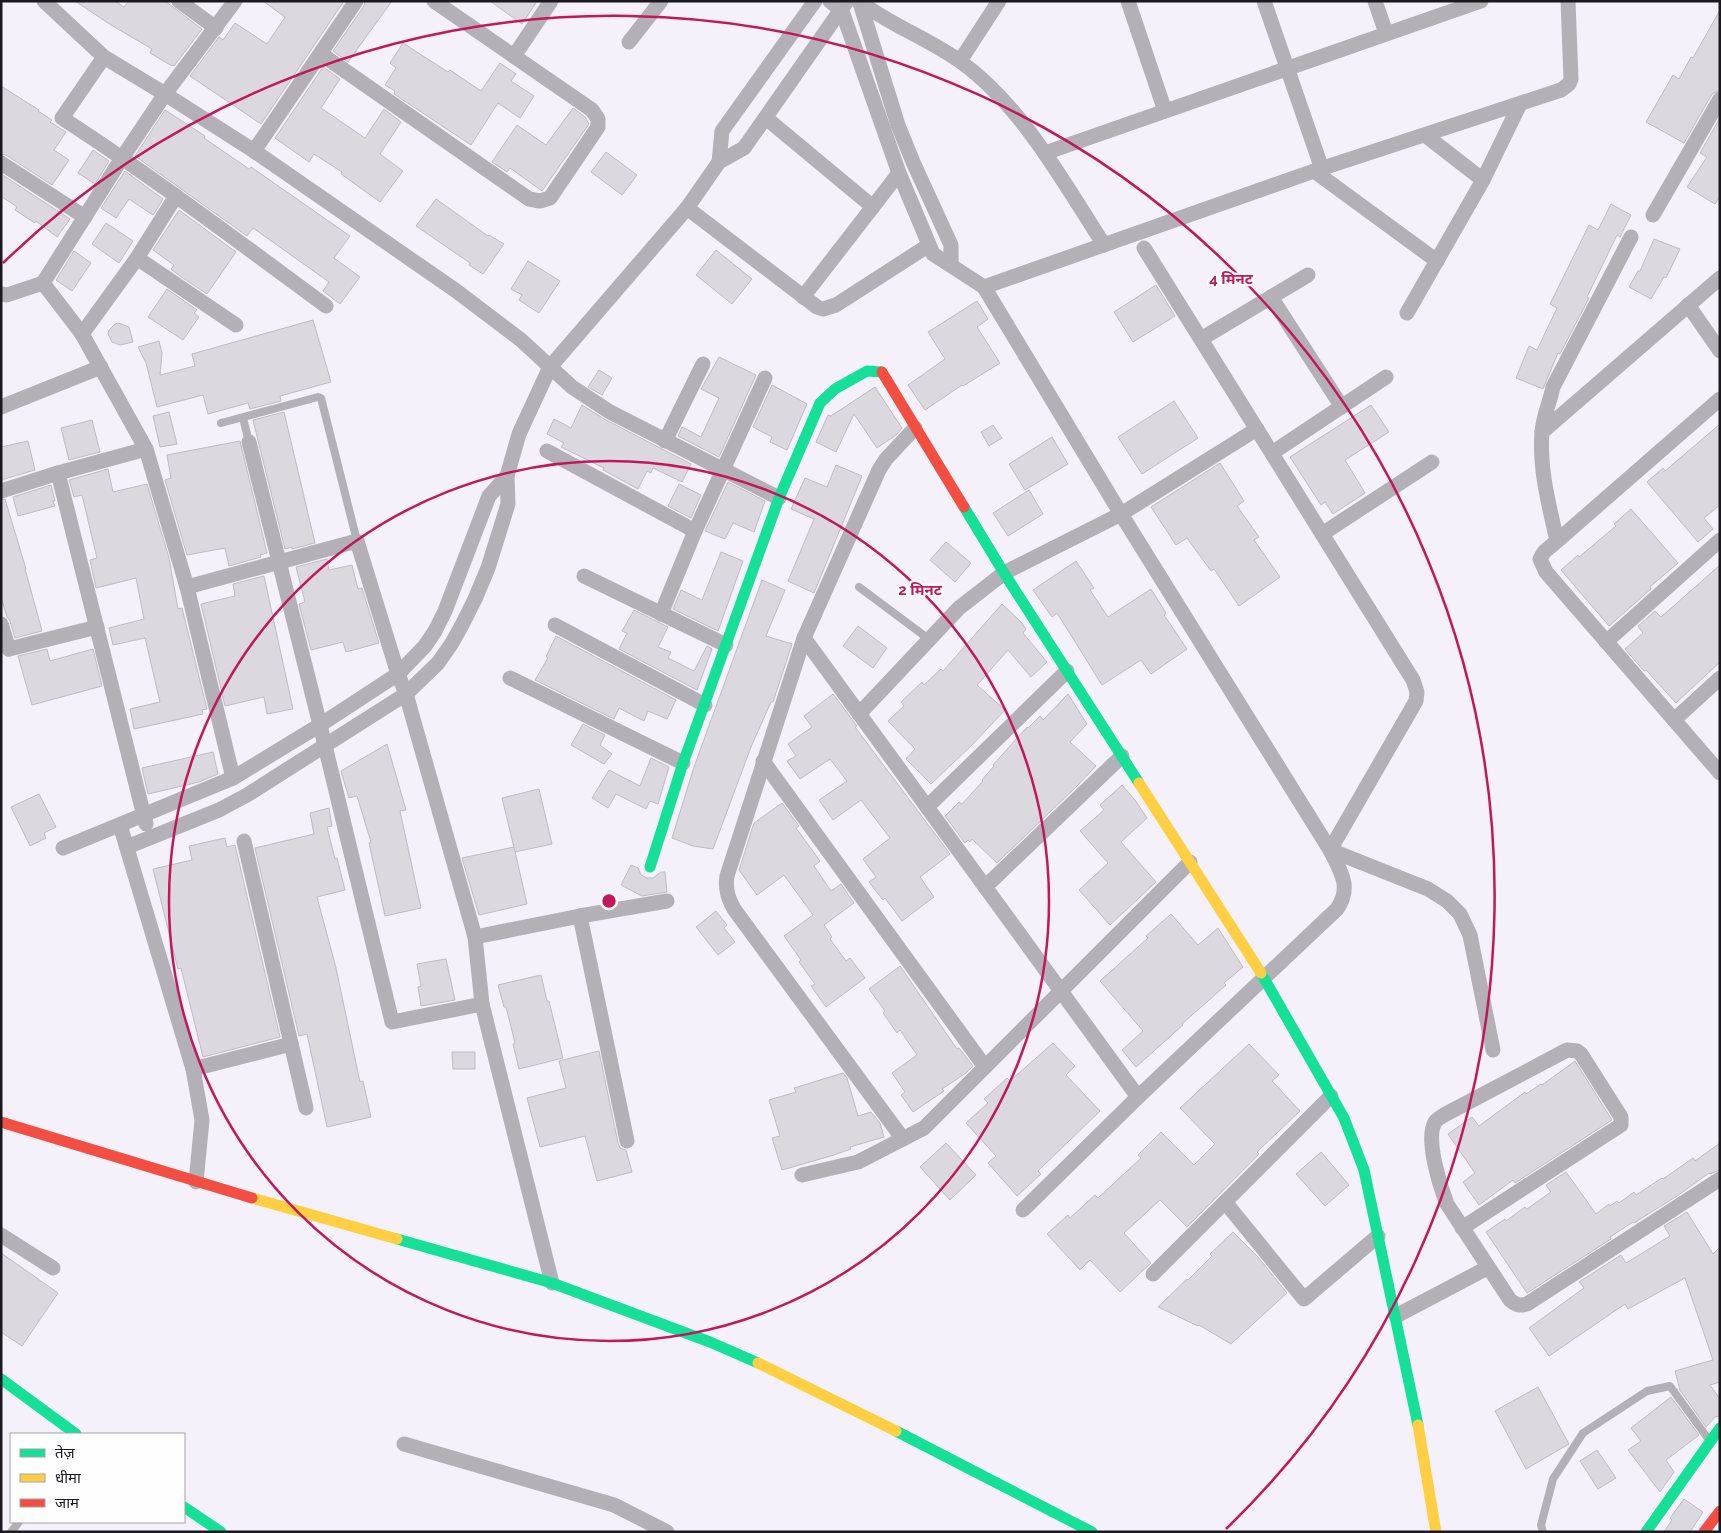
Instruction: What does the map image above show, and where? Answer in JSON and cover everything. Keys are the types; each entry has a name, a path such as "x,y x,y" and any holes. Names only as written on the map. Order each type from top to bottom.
{"street":[{"path":"44,1 104,56 254,152 455,290 521,340 572,387 610,412 779,498"},
{"path":"179,1 216,28"},
{"path":"1,294 7,295 43,283 165,94 235,1"},
{"path":"254,152 356,1"},
{"path":"514,56 551,1"},
{"path":"629,42 661,1"},
{"path":"719,162 722,131 815,1"},
{"path":"960,61 999,1"},
{"path":"1128,1 1165,111"},
{"path":"1264,1 1288,68 1318,170 1436,261"},
{"path":"1375,1 1386,33"},
{"path":"1045,153 1480,1"},
{"path":"984,288 1318,170 1561,90 1569,84 1571,79 1568,1"},
{"path":"321,54 529,199 540,201 550,198 598,127 598,118 592,110 442,3"},
{"path":"848,3 960,61 980,76 1045,153 1104,245"},
{"path":"127,847 219,810 247,795 406,694 438,663 452,643 475,599 488,568 508,504 507,476 526,417 550,367 687,208 719,162 744,148 848,3"},
{"path":"848,3 899,173 933,254 984,288 1121,514 1330,850 1343,876 1345,893 1337,909 1138,1096 1023,1210"},
{"path":"848,3 913,162 950,245 951,265"},
{"path":"104,56 62,118 176,196 326,306"},
{"path":"1652,216 1720,98"},
{"path":"1407,313 1483,180 1520,104"},
{"path":"766,118 873,207"},
{"path":"1425,135 1483,180"},
{"path":"1,162 85,218"},
{"path":"803,297 899,173"},
{"path":"82,334 137,258 176,196"},
{"path":"687,208 803,297 823,309 836,305 929,245"},
{"path":"1557,541 1544,480 1542,432 1546,410 1553,387 1631,237"},
{"path":"1144,248 1413,680 1417,692 1416,701 1330,850"},
{"path":"137,258 236,325"},
{"path":"1201,339 1308,275"},
{"path":"1542,432 1720,278"},
{"path":"43,283 82,334 146,449 187,587 233,778"},
{"path":"1270,297 1342,407"},
{"path":"1688,305 1720,351"},
{"path":"665,441 704,364"},
{"path":"1,407 101,367"},
{"path":"650,867 683,763 779,498 820,403 835,389 867,372 879,370 882,372 1004,573 1264,978 1344,1118 1364,1170 1415,1408 1436,1532"},
{"path":"1272,453 1386,376"},
{"path":"661,614 695,531 765,378"},
{"path":"1720,399 1544,552 1540,559 1546,572 1720,774"},
{"path":"903,1139 740,917 729,899 725,886 763,761 804,638 879,470 886,459 915,428"},
{"path":"859,714 959,608 1004,573 1121,514 1257,429"},
{"path":"249,442 392,1022 482,1004"},
{"path":"1,491 146,449"},
{"path":"547,451 695,531"},
{"path":"1322,534 1432,462"},
{"path":"58,473 150,838"},
{"path":"63,848 233,778 320,725 398,674 425,646 435,631 445,611 490,496 507,476"},
{"path":"187,587 357,540 398,674 406,694 475,936 482,1004 552,1283"},
{"path":"1606,642 1720,540"},
{"path":"584,576 726,645"},
{"path":"1,624 5,645 97,627"},
{"path":"555,625 705,705"},
{"path":"804,638 1138,1096"},
{"path":"927,807 1067,671"},
{"path":"510,678 683,763"},
{"path":"1674,720 1720,678"},
{"path":"985,887 1122,756"},
{"path":"763,761 985,1067"},
{"path":"120,825 193,1068 202,1120 196,1182"},
{"path":"244,841 306,1108"},
{"path":"1330,850 1428,889 1447,901 1460,914 1470,935 1493,1050"},
{"path":"802,1175 858,1162 924,1128 1190,862"},
{"path":"475,936 667,901"},
{"path":"580,916 627,1141"},
{"path":"193,1068 291,1044"},
{"path":"1462,1228 1621,1125 1621,1117 1581,1054 1577,1051 1567,1050 1436,1120 1432,1128 1432,1145 1440,1186 1446,1204 1487,1268 1510,1300 1516,1305 1527,1304 1720,1179"},
{"path":"1153,1274 1330,1096"},
{"path":"1,1122 196,1182 552,1283 710,1342 749,1359 893,1430 1092,1532"},
{"path":"1225,1202 1304,1298 1378,1236"},
{"path":"1,1235 53,1268"},
{"path":"1396,1316 1487,1268"},
{"path":"1,1379 75,1433"},
{"path":"1646,1532 1720,1428"},
{"path":"404,1444 614,1504 667,1532"},
{"path":"185,1508 221,1532"},
{"path":"1704,1532 1720,1511"}],"lane":[{"path":"221,423 321,398 357,540"},
{"path":"243,418 249,442"},
{"path":"859,587 930,640"},
{"path":"1543,1532 1541,1525 1553,1479 1583,1433 1647,1391 1670,1386 1710,1441"}],"building":[{"path":"75,1 115,1 124,7 129,1 165,1 202,29 174,66 172,66 150,53 152,49"},
{"path":"263,1 344,1 261,124 190,76 219,37 223,40 235,23 267,44 285,17"},
{"path":"365,1 392,1 348,62 333,51 364,6"},
{"path":"490,1 537,1 522,24"},
{"path":"1720,10 1720,90 1712,94 1684,143 1646,122 1673,75 1679,79 1691,57 1693,58"},
{"path":"403,43 448,72 450,70 481,91 500,63 516,74 511,81 534,96 520,118 498,103 471,145 394,94 395,91 385,85 396,68 390,63"},
{"path":"323,67 340,79 321,108 365,138 384,109 401,122 380,154 403,171 380,202 341,174 342,172 314,154 309,162 275,138"},
{"path":"1,86 39,110 52,120 50,122 66,132 54,150 69,160 52,185 6,155 1,154"},
{"path":"573,108 585,117 589,124 542,191 510,168 507,172 492,162 517,125 546,145"},
{"path":"165,110 350,236 334,258 360,277 340,304 323,291 329,282 253,228 247,236 135,156"},
{"path":"1720,118 1720,196 1715,204 1687,187 1707,157 1700,153"},
{"path":"93,150 109,161 95,184 78,173"},
{"path":"606,152 637,175 622,195 591,172"},
{"path":"125,171 163,199 153,215 129,199 116,218 101,208"},
{"path":"1,174 70,219 57,237 36,221 35,223 15,210 17,207 1,196"},
{"path":"436,199 488,236 504,244 483,274 416,226"},
{"path":"1611,204 1631,215 1620,237 1617,235 1587,297 1589,298 1560,354 1558,353 1543,389 1516,378 1529,346 1537,350 1557,308 1550,304 1589,225 1598,230"},
{"path":"179,210 236,252 207,294 177,274 171,269 174,265 153,250"},
{"path":"106,223 133,241 119,263 92,244"},
{"path":"1654,239 1680,249 1666,278 1664,277 1651,299 1629,287 1638,271 1640,271"},
{"path":"716,250 752,279 732,304 696,275"},
{"path":"74,251 91,263 72,291 56,280"},
{"path":"528,261 560,281 539,313 519,300 522,295 511,289"},
{"path":"1156,285 1175,316 1133,342 1114,312"},
{"path":"167,289 197,310 194,313 199,317 183,340 148,317"},
{"path":"977,301 988,319 977,327 1000,363 962,385 925,410 908,385 945,359 928,332"},
{"path":"313,320 331,382 280,396 281,401 250,409 248,403 208,414 203,395 157,407 146,363 138,347 159,341 162,353 160,375 195,366 192,354"},
{"path":"119,323 129,327 133,342 120,345 112,342 108,334 109,330"},
{"path":"719,357 756,375 719,457 678,436 682,427 701,437 719,398 701,389"},
{"path":"599,370 612,378 602,395 588,387"},
{"path":"772,385 807,404 787,450 770,442 772,437 753,427"},
{"path":"875,387 902,428 896,435 877,448 854,414 836,452 816,442 828,415 831,416"},
{"path":"1174,401 1198,438 1142,474 1118,437"},
{"path":"582,405 606,420 691,464 682,482 653,468 651,473 647,471 638,489 603,470 604,468 561,447 564,443 547,434 554,419 571,428"},
{"path":"1371,405 1389,432 1345,460 1365,493 1333,514 1325,502 1321,505 1290,457"},
{"path":"169,412 177,444 160,447 153,416"},
{"path":"284,412 315,543 292,549 292,547 285,549 253,420"},
{"path":"92,420 100,452 69,460 61,428"},
{"path":"1720,424 1720,505 1704,518 1713,529 1698,542 1647,482 1663,468 1665,471"},
{"path":"993,425 1002,438 989,446 981,432"},
{"path":"1052,437 1068,464 1025,490 1009,464"},
{"path":"28,441 35,470 1,480 1,447"},
{"path":"240,441 267,553 260,555 261,557 229,566 225,548 187,555 165,480 171,478 167,455"},
{"path":"1220,463 1244,501 1237,506 1259,537 1254,540 1280,577 1239,606 1214,569 1211,571 1187,538 1176,545 1151,507"},
{"path":"836,465 862,476 814,593 788,581 814,519 791,509 805,478 827,487"},
{"path":"108,469 113,492 147,484 169,558 178,609 182,608 207,709 202,710 203,714 134,729 130,709 160,702 145,638 113,645 109,628 144,619 136,578 96,588 90,560 97,558 82,495 74,497 69,480"},
{"path":"728,482 765,501 754,532 733,523 725,539 705,531"},
{"path":"679,484 701,495 691,518 668,506"},
{"path":"51,485 55,506 18,516 13,497"},
{"path":"1029,490 1043,514 1008,536 993,513"},
{"path":"5,499 42,631 15,638 1,597 1,500"},
{"path":"1631,509 1678,563 1609,626 1561,570 1616,526 1614,524"},
{"path":"946,542 971,563 955,582 930,560"},
{"path":"721,552 743,561 718,631 673,609 681,590 702,600"},
{"path":"327,559 329,570 352,565 358,589 362,588 379,643 346,652 343,642 311,650 299,604 305,602 296,567"},
{"path":"1076,561 1094,588 1090,590 1108,617 1151,589 1166,613 1164,615 1187,649 1151,674 1141,660 1102,685 1057,613 1052,617 1033,590"},
{"path":"1720,565 1720,662 1676,703 1625,649 1643,633 1638,626 1655,611 1661,617"},
{"path":"264,576 293,709 267,714 264,697 225,706 201,604 235,596 233,584"},
{"path":"762,580 785,590 766,636 792,644 773,702 771,702 751,747 713,849 693,846 672,838 694,767"},
{"path":"1002,604 1021,622 1026,629 1023,633 1047,662 1031,677 1008,650 977,685 1005,710 931,784 906,759 915,749 888,721 904,706 901,702 922,682 924,685 941,669 943,671"},
{"path":"634,610 668,627 658,647 671,652 668,658 694,671 707,646 712,649 697,690 619,649 627,633 622,631"},
{"path":"858,626 887,648 873,668 843,646"},
{"path":"556,636 676,700 667,719 648,711 644,721 619,708 614,719 535,680 548,658 546,657"},
{"path":"47,649 50,661 93,649 102,686 32,705 18,656"},
{"path":"833,694 857,726 855,727 950,854 920,877 934,897 902,921 885,898 883,900 869,882 876,877 863,859 890,838 861,800 833,820 819,800 847,781 830,759 800,779 787,761 796,756 788,744 812,727 804,716"},
{"path":"1068,694 1087,724 1070,742 1096,766 997,863 972,839 970,842 968,840 965,843 945,816 959,802 962,804 1027,727 1040,716 1043,720"},
{"path":"583,724 605,735 600,745 612,754 604,764 571,745"},
{"path":"387,744 406,810 400,811 421,908 385,916 369,843 371,842 357,796 349,798 341,771"},
{"path":"213,752 218,774 199,782 148,794 142,768"},
{"path":"651,758 669,767 658,804 650,801 646,809 616,794 608,808 592,798 609,770 640,786"},
{"path":"1122,785 1147,818 1121,842 1156,882 1110,925 1079,890 1108,863 1080,831 1104,810 1100,805"},
{"path":"539,789 552,844 515,852 502,798"},
{"path":"39,794 56,827 44,833 46,838 30,846 11,807"},
{"path":"782,803 799,826 796,828 820,861 814,866 831,891 841,884 854,903 824,925 832,937 830,939 846,961 850,958 865,978 826,1007 811,986 815,984 799,962 801,960 784,936 813,915 784,875 757,895 739,870 754,823"},
{"path":"329,808 332,826 327,827 345,890 317,897 336,968 360,1082 363,1081 371,1117 327,1127 307,1034 299,1036 255,848 314,834 310,813"},
{"path":"225,838 227,847 235,845 280,1037 203,1057 181,968 178,969 153,869 192,860 189,846"},
{"path":"514,847 527,904 479,915 462,858"},
{"path":"631,865 638,868 641,875 647,878 653,878 661,872 665,872 667,892 642,896 621,885"},
{"path":"716,911 727,925 724,928 735,942 718,955 696,927"},
{"path":"1171,914 1198,945 1218,928 1243,967 1224,983 1226,985 1136,1067 1122,1050 1143,1031 1100,981 1148,938 1146,936"},
{"path":"446,959 455,1000 421,1006 418,987 421,986 417,964"},
{"path":"900,966 957,1049 959,1048 973,1066 942,1089 944,1091 913,1112 901,1095 905,1092 892,1073 917,1055 900,1030 897,1033 883,1013 885,1011 869,989"},
{"path":"541,975 563,1058 519,1069 506,1007 504,1007 498,985"},
{"path":"1053,1043 1075,1066 1066,1075 1100,1111 1038,1171 1041,1174 1017,1196 988,1163 996,1156 966,1123 988,1103 984,1099 1007,1078 1010,1081"},
{"path":"1249,1044 1279,1075 1272,1081 1300,1111 1257,1152 1259,1154 1187,1227 1160,1200 1124,1233 1151,1263 1120,1292 1090,1260 1080,1270 1047,1234 1068,1215 1070,1218 1095,1195 1098,1198 1141,1158 1138,1155 1161,1132 1194,1165 1215,1144 1180,1108"},
{"path":"599,1051 618,1143 620,1148 626,1150 632,1172 597,1181 585,1136 540,1147 527,1098 566,1088 559,1061"},
{"path":"452,1052 475,1052 475,1069 453,1069"},
{"path":"1575,1061 1612,1120 1515,1183 1513,1180 1479,1205 1463,1182 1475,1173 1448,1134 1472,1117 1479,1126 1525,1092 1526,1094 1542,1085"},
{"path":"843,1073 847,1078 858,1116 871,1112 880,1123 884,1137 850,1147 851,1149 834,1155 782,1170 772,1138 780,1136 769,1100 796,1092 794,1088"},
{"path":"946,1143 976,1175 950,1200 920,1167"},
{"path":"1720,1143 1720,1170 1709,1173 1677,1196 1633,1222 1610,1237 1611,1239 1527,1293 1486,1232 1505,1219 1506,1221 1525,1207 1527,1209 1551,1192 1546,1185 1566,1172 1596,1214 1609,1204 1610,1206 1617,1201 1619,1203 1634,1192 1636,1195 1693,1158 1695,1161"},
{"path":"1321,1152 1349,1185 1325,1206 1296,1174"},
{"path":"1687,1212 1713,1254 1720,1247 1720,1382 1710,1385 1720,1399 1720,1416 1715,1417 1706,1427 1680,1390 1675,1371 1713,1360 1685,1278 1628,1309 1625,1304 1549,1356 1529,1328 1584,1288 1579,1282 1621,1255 1626,1263 1670,1236 1664,1226"},
{"path":"1233,1232 1258,1257 1287,1293 1231,1344 1199,1325 1158,1307 1212,1256 1210,1254"},
{"path":"1,1253 58,1293 22,1346 1,1332"},
{"path":"1538,1387 1569,1444 1526,1469 1495,1411"},
{"path":"1671,1397 1699,1435 1666,1460 1674,1472 1660,1492 1628,1450 1641,1441 1631,1428"},
{"path":"1597,1450 1616,1478 1598,1489 1580,1461"},
{"path":"1684,1499 1703,1512 1690,1532 1664,1532 1672,1520 1670,1518"}],"traffic: fast":[{"path":"650,867 683,763 779,498 820,403 835,389 867,371 882,372"},
{"path":"964,507 1004,573 1139,783"},
{"path":"1261,973 1344,1118 1364,1170 1418,1425"},
{"path":"397,1239 552,1283 710,1342 758,1363"},
{"path":"1,1379 75,1433"},
{"path":"1646,1532 1720,1428"},
{"path":"896,1431 1092,1532"},
{"path":"185,1508 221,1532"}],"traffic: slow":[{"path":"1139,783 1261,973"},
{"path":"252,1198 397,1239"},
{"path":"758,1363 896,1431"},
{"path":"1418,1425 1436,1532"}],"traffic: jam":[{"path":"882,372 964,507"},
{"path":"1,1122 252,1198"},
{"path":"1704,1532 1720,1511"}]}
